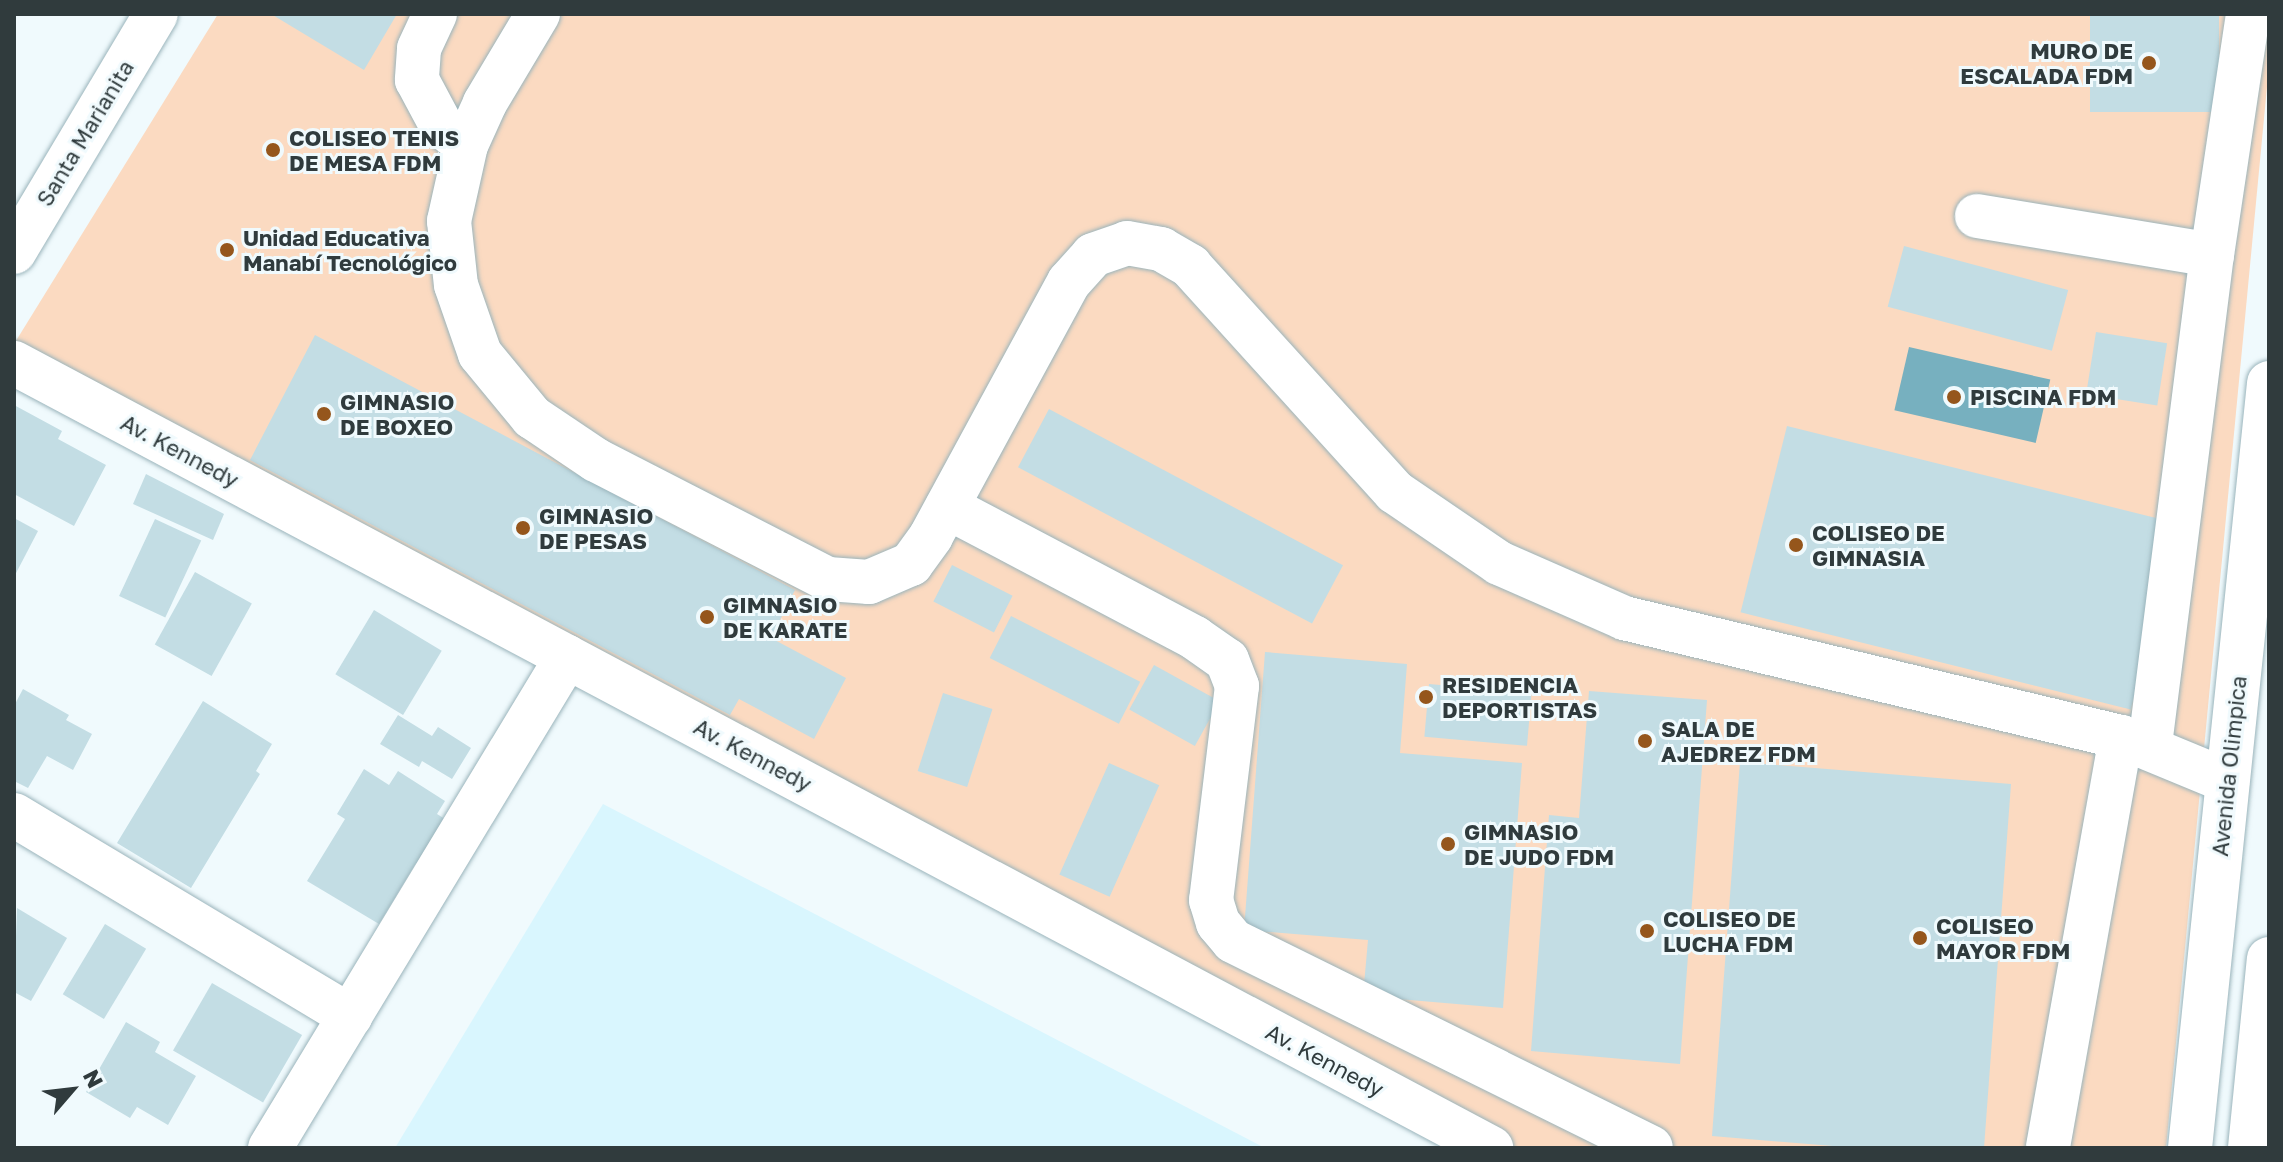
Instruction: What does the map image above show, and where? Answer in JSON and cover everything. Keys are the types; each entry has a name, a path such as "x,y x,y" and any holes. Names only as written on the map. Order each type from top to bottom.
{"street":[{"name":"Santa Marianita","path":"14,252 156,14"},
{"path":"435,14 419,49 417,80 441,125 466,145"},
{"path":"538,14 485,103 466,145 449,221 456,285 480,354 532,417 596,460 828,579 869,582 911,564 947,507 1069,282 1093,255 1127,243 1161,249 1190,266 1395,492 1499,563 1624,618 2136,737 2240,755"},
{"path":"2048,1148 2136,737 2248,14"},
{"path":"1977,216 2212,255"},
{"name":"Av. Kennedy","path":"14,363 1491,1148"},
{"name":"Avenida Olimpica","path":"2190,1148 2259,584 2269,383"},
{"path":"947,507 1195,638 1227,660 1237,686 1211,900 1218,923 1233,941 1651,1148"},
{"path":"270,1148 567,657"},
{"path":"14,815 350,1016"},
{"path":"2250,1148 2269,959"}],"shaded area":[{"path":"218,14 2269,14 2269,66 2166,1148 1515,1148 14,344"},
{"path":"603,804 1265,1148 395,1148"}],"water":[{"path":"1909,347 2050,380 2036,443 1894,410"}],"building":[{"path":"271,14 397,14 364,70"},
{"path":"2090,14 2219,14 2219,112 2090,112"},
{"path":"1904,246 2068,290 2052,351 1888,307"},
{"path":"2096,332 2167,343 2157,405 2086,394"},
{"path":"315,335 795,590 771,638 846,678 814,739 739,699 730,715 250,460"},
{"path":"14,405 62,431 58,439 106,465 74,526 14,494"},
{"path":"1049,409 1343,565 1312,624 1018,467"},
{"path":"1787,426 2177,523 2131,710 1741,612"},
{"path":"146,474 224,514 213,540 133,504"},
{"path":"14,518 38,531 14,577"},
{"path":"155,519 201,541 165,618 119,596"},
{"path":"952,565 1013,596 994,632 933,602"},
{"path":"195,572 252,604 212,676 155,645"},
{"path":"374,610 442,651 403,715 335,674"},
{"path":"1011,616 1140,682 1119,724 990,658"},
{"path":"1265,652 1407,664 1400,753 1522,763 1503,1008 1363,996 1368,940 1244,930"},
{"path":"1154,665 1220,701 1195,746 1129,710"},
{"path":"1429,684 1532,693 1527,746 1424,737"},
{"path":"23,689 69,715 66,720 92,734 73,770 47,756 28,788 14,781 14,706"},
{"path":"1589,691 1707,700 1680,1064 1531,1051 1549,815 1579,818"},
{"path":"943,693 992,709 967,787 918,771"},
{"path":"203,701 272,744 256,771 260,774 191,888 117,843"},
{"path":"398,715 432,736 438,727 471,748 452,779 422,761 419,767 380,744"},
{"path":"1740,762 2011,784 1984,1148 1857,1148 1712,1136"},
{"path":"1109,763 1159,785 1110,897 1059,874"},
{"path":"364,769 389,785 398,771 445,801 437,814 448,821 420,865 416,863 379,924 307,881 345,819 337,814"},
{"path":"17,908 67,938 31,1001 14,992"},
{"path":"105,924 146,949 104,1019 63,994"},
{"path":"212,983 302,1035 263,1103 173,1051"},
{"path":"126,1022 160,1042 155,1052 196,1076 168,1125 137,1107 130,1118 86,1092"}],"place":[{"name":"MURO DE ESCALADA FDM","path":"2149,63"},
{"name":"COLISEO TENIS DE MESA FDM","path":"273,150"},
{"name":"Unidad Educativa Manabí Tecnológico","path":"227,250"},
{"name":"PISCINA FDM","path":"1954,397"},
{"name":"GIMNASIO DE BOXEO","path":"324,414"},
{"name":"GIMNASIO DE PESAS","path":"523,528"},
{"name":"COLISEO DE GIMNASIA","path":"1796,545"},
{"name":"GIMNASIO DE KARATE","path":"707,617"},
{"name":"RESIDENCIA DEPORTISTAS","path":"1426,697"},
{"name":"SALA DE AJEDREZ FDM","path":"1645,741"},
{"name":"GIMNASIO DE JUDO FDM","path":"1448,844"},
{"name":"COLISEO DE LUCHA FDM","path":"1647,931"},
{"name":"COLISEO MAYOR FDM","path":"1920,938"}]}
